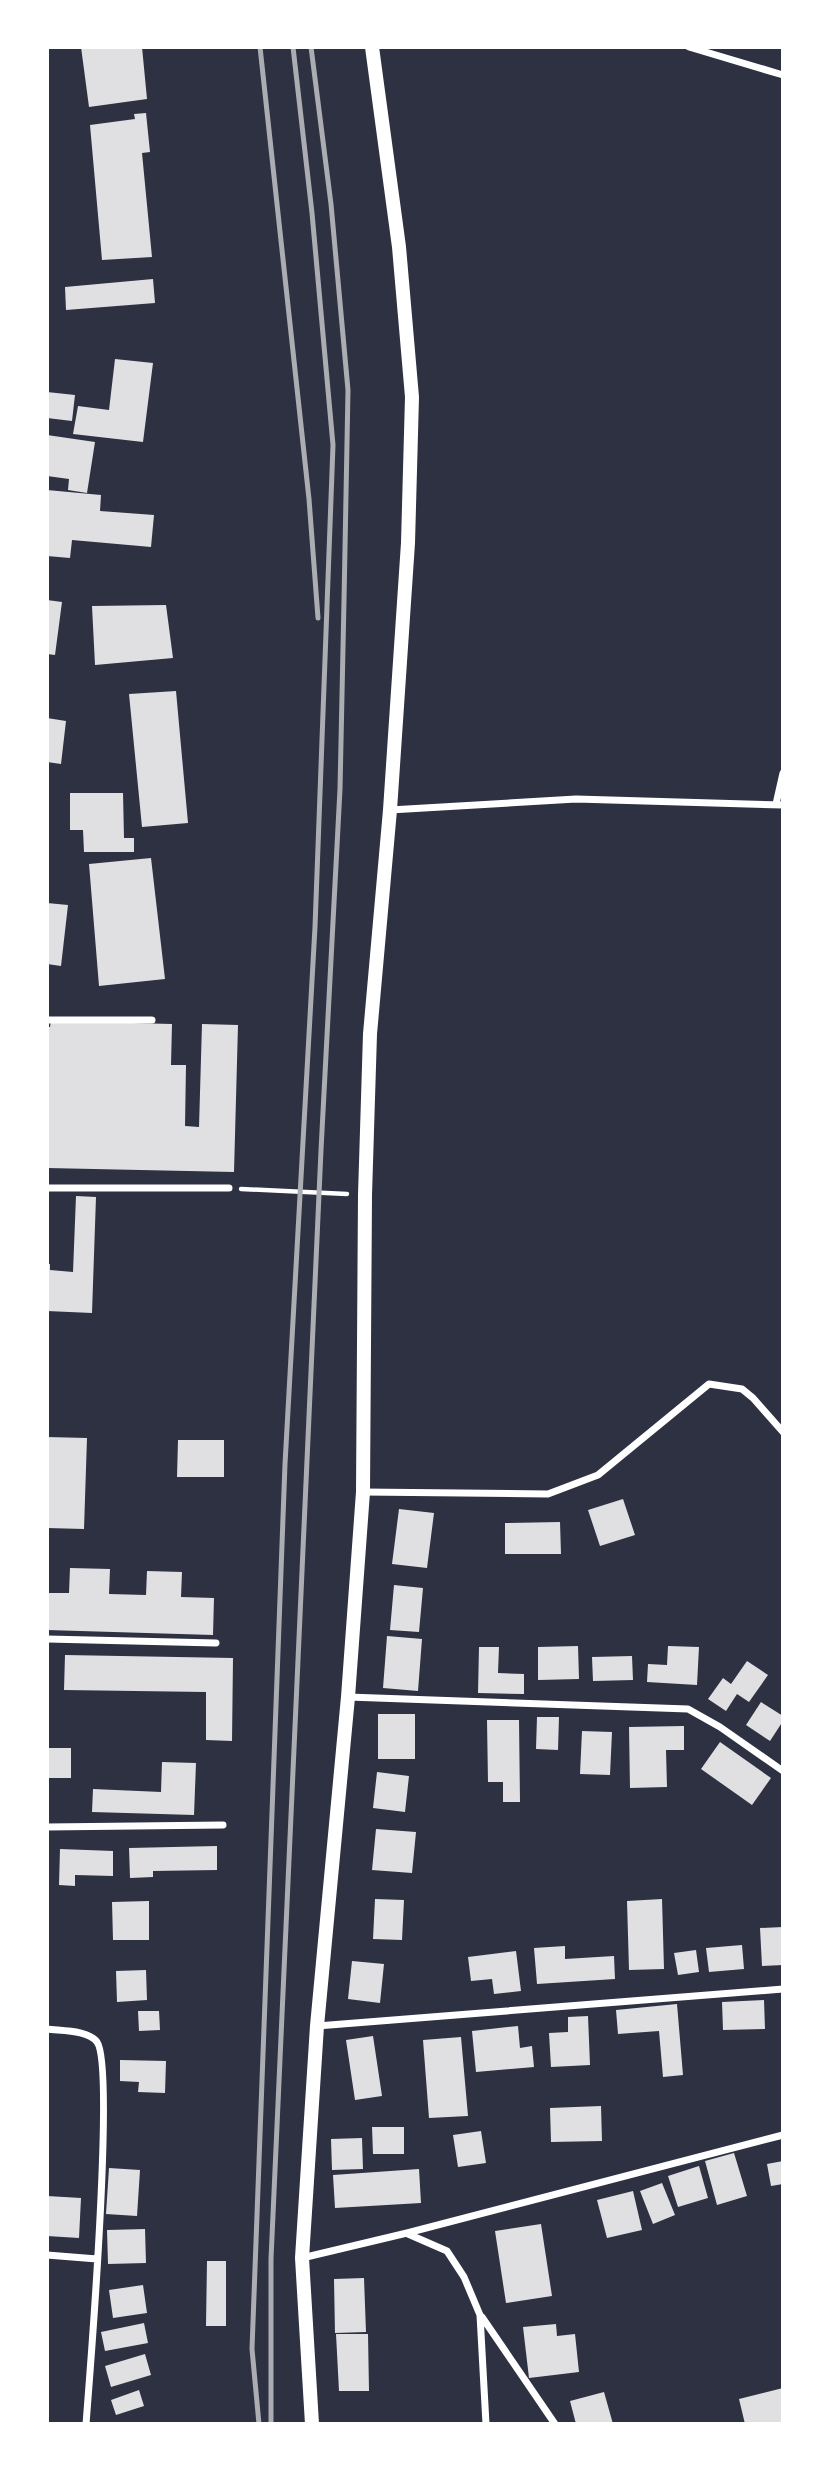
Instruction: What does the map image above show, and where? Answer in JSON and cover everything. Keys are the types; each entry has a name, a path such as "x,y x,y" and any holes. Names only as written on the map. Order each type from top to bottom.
{"main road":[{"path":"312,2424 302,2258 317,2026 348,1697 363,1492 365,1195 370,1034 390,810 408,543 412,397 400,247 372,47"}],"street":[{"path":"689,47 783,75"},
{"path":"390,810 576,799 779,805 783,773"},
{"path":"47,1020 152,1020"},
{"path":"47,1188 229,1188"},
{"path":"363,1492 548,1494 598,1475 709,1384 742,1389 783,1432"},
{"path":"47,1639 216,1643"},
{"path":"348,1697 688,1709 720,1727 783,1771"},
{"path":"47,1827 223,1825"},
{"path":"317,2026 783,1989"},
{"path":"47,2029 85,2034 97,2041 103,2054 103,2138 86,2424"},
{"path":"302,2258 783,2134"},
{"path":"407,2233 447,2251 464,2277 480,2315 555,2424"},
{"path":"47,2255 97,2259"},
{"path":"480,2315 486,2424"}],"path":[{"path":"229,1188 365,1195"}],"building":[{"path":"81,47 142,47 147,99 89,107"},
{"path":"146,113 150,152 142,153 152,257 102,260 90,125 135,119 134,114"},
{"path":"153,279 155,303 66,310 65,287"},
{"path":"115,359 153,363 143,442 73,434 78,406 109,410"},
{"path":"47,392 75,395 72,421 47,418"},
{"path":"47,435 95,442 87,493 68,490 69,479 47,476"},
{"path":"47,490 101,495 100,511 154,515 151,547 72,540 70,558 47,556"},
{"path":"47,600 62,602 55,655 47,654"},
{"path":"166,605 173,658 95,665 92,606"},
{"path":"176,691 188,823 142,827 129,694"},
{"path":"47,718 66,721 61,764 47,762"},
{"path":"70,793 123,793 124,838 134,838 134,852 84,852 83,830 70,830"},
{"path":"151,858 165,979 99,986 89,864"},
{"path":"47,903 68,905 61,966 47,964"},
{"path":"51,1021 172,1024 171,1065 186,1065 185,1126 199,1127 202,1024 238,1025 234,1172 47,1168 47,1027 50,1027"},
{"path":"76,1196 96,1197 92,1313 47,1311 47,1264 50,1264 50,1270 73,1272"},
{"path":"47,1437 87,1438 84,1529 47,1528"},
{"path":"178,1440 224,1440 224,1477 177,1477"},
{"path":"623,1499 635,1535 600,1546 588,1510"},
{"path":"399,1509 434,1513 427,1568 392,1564"},
{"path":"560,1522 561,1554 505,1554 505,1523"},
{"path":"70,1568 110,1569 109,1594 146,1595 147,1571 182,1572 181,1597 214,1598 213,1635 47,1630 47,1593 69,1593"},
{"path":"394,1585 423,1588 419,1632 390,1630"},
{"path":"387,1636 422,1639 418,1691 383,1688"},
{"path":"578,1646 579,1679 538,1680 538,1647"},
{"path":"668,1646 699,1647 697,1685 647,1682 648,1664 667,1665"},
{"path":"479,1647 499,1647 498,1673 524,1674 524,1694 478,1693"},
{"path":"65,1655 233,1658 232,1741 206,1740 206,1692 64,1690"},
{"path":"632,1656 633,1680 593,1681 592,1657"},
{"path":"747,1661 768,1675 749,1702 737,1694 726,1711 708,1699 723,1678 731,1684"},
{"path":"761,1702 783,1716 783,1721 770,1741 746,1725"},
{"path":"378,1714 415,1714 415,1759 378,1759"},
{"path":"537,1717 559,1717 558,1750 536,1749"},
{"path":"487,1720 519,1720 520,1802 503,1802 503,1782 488,1782"},
{"path":"684,1726 684,1750 666,1750 667,1787 630,1788 629,1727"},
{"path":"582,1731 612,1732 610,1775 580,1774"},
{"path":"720,1742 771,1778 752,1805 701,1769"},
{"path":"47,1748 71,1748 71,1778 47,1778"},
{"path":"162,1762 196,1763 194,1815 92,1812 93,1789 161,1792"},
{"path":"377,1772 409,1776 405,1812 373,1808"},
{"path":"376,1829 416,1832 412,1873 372,1870"},
{"path":"217,1846 217,1870 153,1871 153,1877 130,1878 129,1848"},
{"path":"60,1849 113,1851 113,1876 75,1875 75,1886 59,1885"},
{"path":"375,1899 404,1900 402,1940 373,1939"},
{"path":"662,1899 664,1969 629,1970 627,1901"},
{"path":"149,1901 149,1940 113,1940 112,1902"},
{"path":"783,1927 783,1965 762,1966 760,1928"},
{"path":"742,1945 744,1969 709,1972 706,1948"},
{"path":"565,1946 565,1959 614,1956 615,1979 537,1984 534,1948"},
{"path":"696,1950 699,1972 678,1975 674,1953"},
{"path":"516,1951 521,1991 494,1994 492,1979 471,1981 468,1957"},
{"path":"352,1961 384,1964 380,2003 348,1999"},
{"path":"146,1970 147,2000 117,2002 116,1971"},
{"path":"764,2000 765,2029 723,2030 722,2002"},
{"path":"677,2004 683,2075 663,2077 659,2031 618,2034 616,2010"},
{"path":"138,2011 159,2011 160,2030 139,2031"},
{"path":"588,2016 590,2065 551,2067 549,2033 568,2032 568,2017"},
{"path":"518,2026 520,2048 532,2046 534,2067 476,2072 472,2031"},
{"path":"373,2036 382,2096 355,2100 346,2040"},
{"path":"461,2037 468,2116 429,2118 423,2040"},
{"path":"120,2060 166,2061 165,2093 138,2092 139,2082 120,2081"},
{"path":"601,2106 602,2141 551,2142 550,2108"},
{"path":"372,2127 404,2127 404,2154 373,2154"},
{"path":"481,2131 486,2163 458,2167 453,2135"},
{"path":"362,2138 363,2169 332,2170 331,2139"},
{"path":"734,2153 747,2196 717,2205 705,2161"},
{"path":"783,2161 783,2184 771,2186 767,2164"},
{"path":"699,2166 708,2198 678,2207 668,2176"},
{"path":"109,2168 140,2170 137,2216 106,2214"},
{"path":"419,2169 421,2203 335,2208 333,2175"},
{"path":"662,2183 675,2215 653,2224 640,2191"},
{"path":"633,2191 642,2230 607,2238 597,2200"},
{"path":"47,2196 81,2198 79,2238 47,2236"},
{"path":"541,2224 552,2296 506,2303 495,2231"},
{"path":"145,2229 146,2263 108,2264 107,2230"},
{"path":"207,2261 226,2261 226,2326 206,2326"},
{"path":"364,2278 366,2332 335,2333 334,2279"},
{"path":"143,2285 147,2313 113,2318 109,2290"},
{"path":"144,2323 148,2343 105,2351 101,2332"},
{"path":"556,2324 557,2336 575,2334 579,2372 529,2378 523,2327"},
{"path":"336,2334 368,2334 369,2391 339,2391"},
{"path":"145,2354 151,2375 111,2387 105,2366"},
{"path":"783,2388 783,2424 745,2424 739,2399"},
{"path":"139,2390 144,2406 116,2415 111,2400"},
{"path":"604,2392 613,2424 576,2424 570,2401"}],"railway":[{"path":"260,47 309,499 318,618"},
{"path":"259,2424 252,2349 285,1464 315,927 333,445 312,213 293,47"},
{"path":"271,2424 271,2259 340,789 348,390 331,204 311,47"}]}
